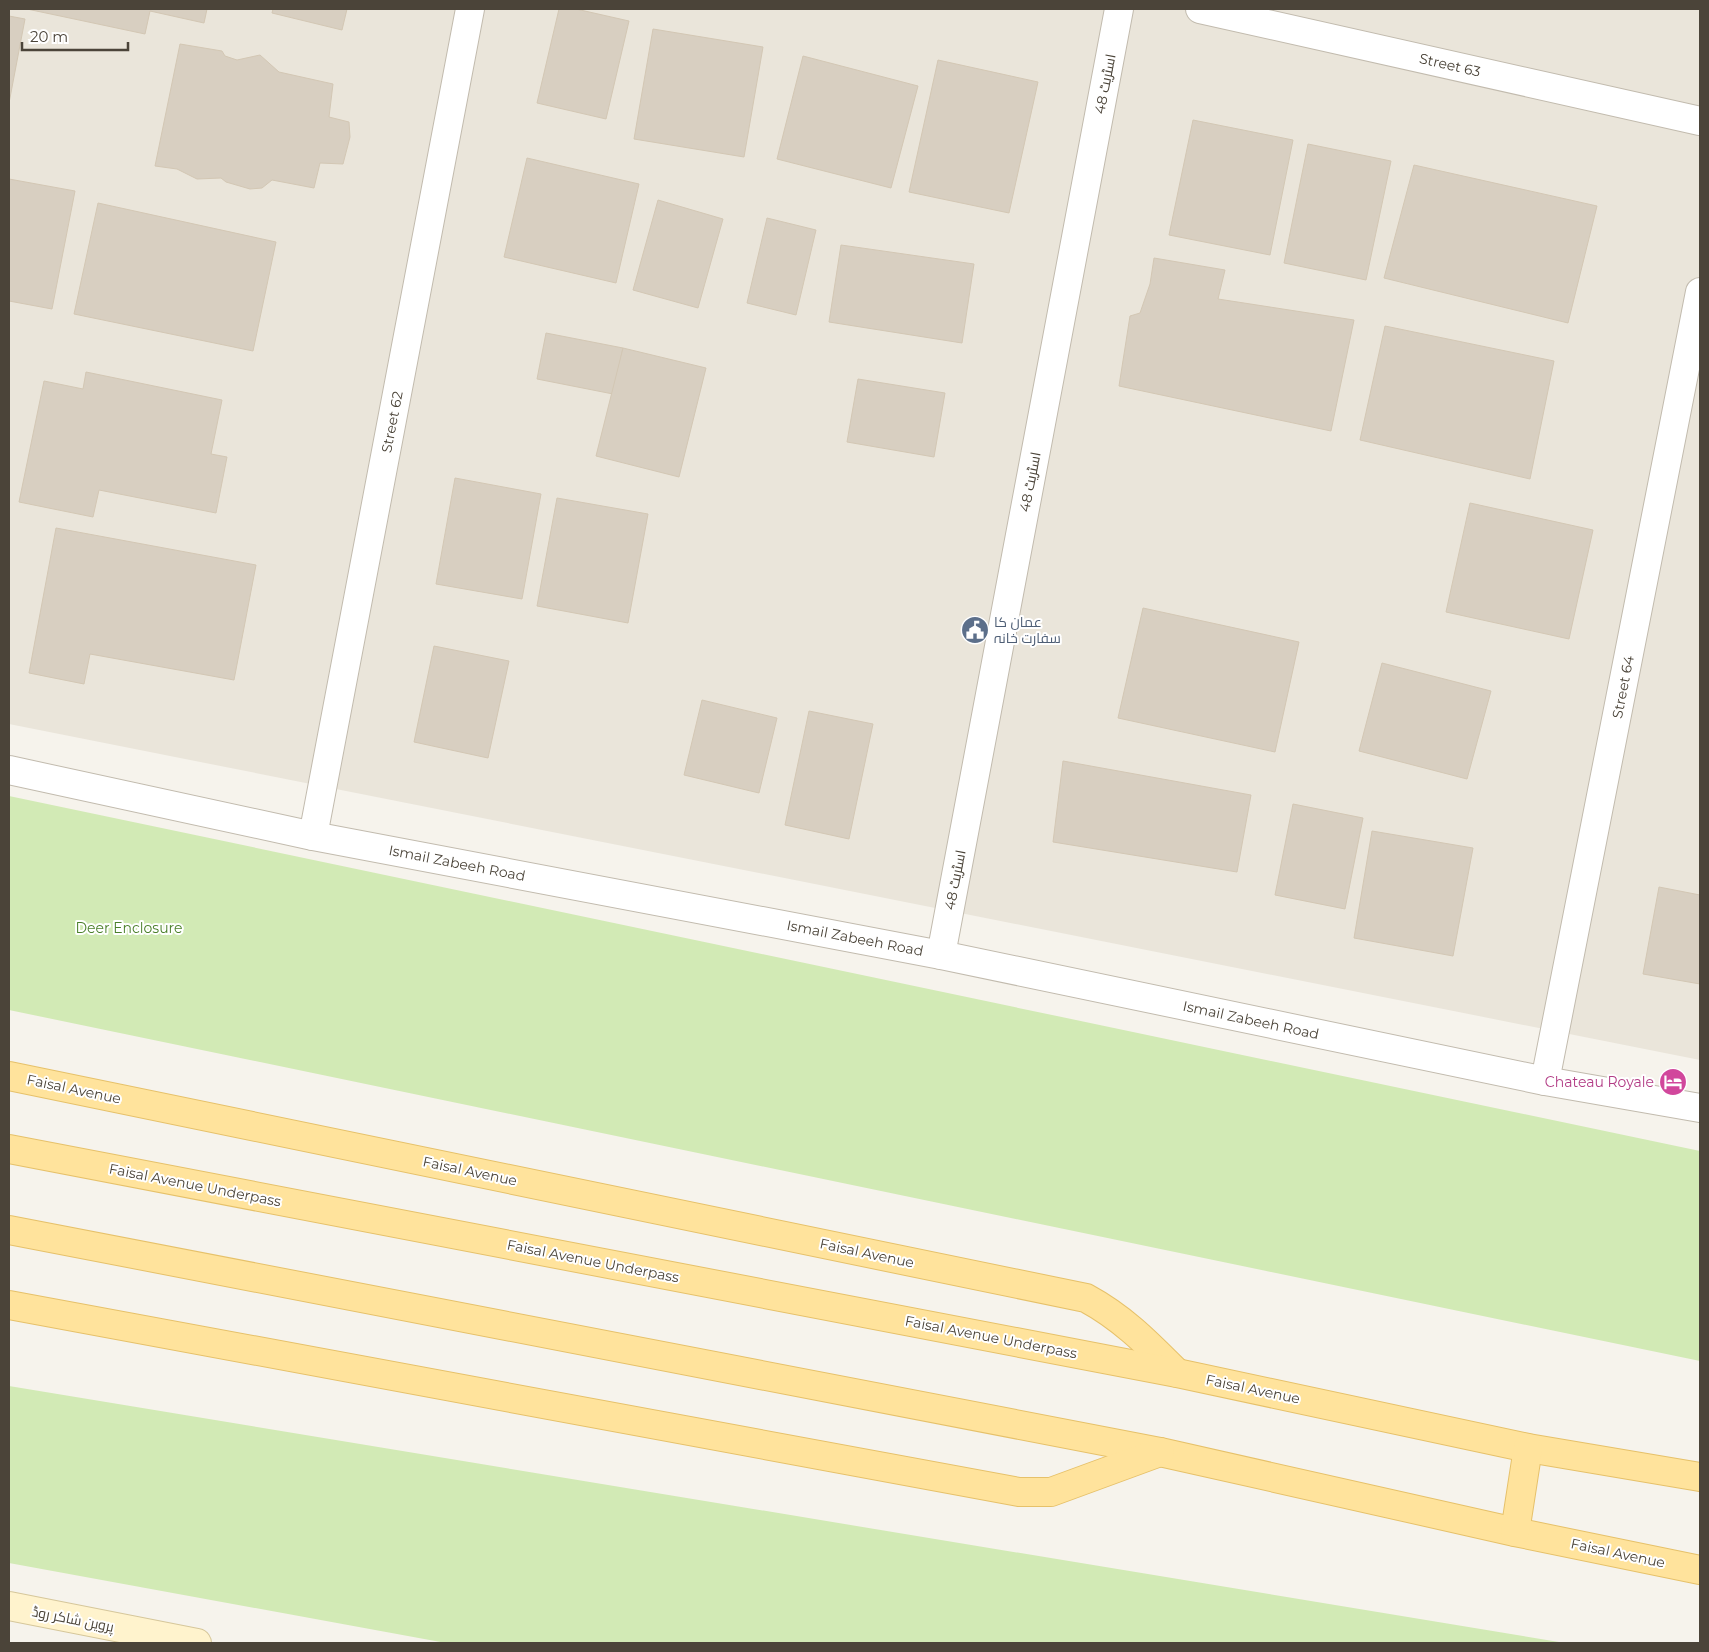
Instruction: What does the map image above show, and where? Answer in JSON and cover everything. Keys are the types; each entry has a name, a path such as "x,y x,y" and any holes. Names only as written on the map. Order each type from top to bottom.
{"main road":[{"name":"Faisal Avenue","path":"9,1076 1086,1298 1129,1325 1177,1373 1528,1448 1700,1477"},
{"name":"Faisal Avenue Underpass","path":"9,1149 1177,1373"},
{"path":"9,1230 1160,1452"},
{"path":"9,1306 1019,1492 1051,1492 1160,1452"},
{"path":"1515,1532 1528,1448"},
{"name":"Faisal Avenue","path":"1160,1452 1515,1532 1700,1570"}],"street":[{"name":"Street 62","path":"313,836 470,9"},
{"name":"اسٹریٹ 48","path":"941,955 1119,9"},
{"name":"Street 63","path":"1200,9 1700,121"},
{"name":"Street 64","path":"1545,1081 1700,292"},
{"name":"Ismail Zabeeh Road","path":"9,770 313,836 941,955 1545,1081 1700,1108"},
{"name":"پروین شاکر روڈ","path":"9,1606 144,1638 197,1643"}],"shaded area":[{"path":"9,9 1700,9 1700,1060 9,724"}],"green space":[{"name":"Deer Enclosure","path":"9,796 1700,1151 1700,1361 9,1010"},
{"path":"9,1386 1565,1643 446,1643 9,1563"}],"building":[{"path":"27,9 207,9 204,23 150,11 145,34"},
{"path":"273,9 347,9 342,30 272,13"},
{"path":"559,9 576,9 629,21 606,119 537,103"},
{"path":"9,16 25,19 9,103"},
{"path":"653,29 763,47 744,157 634,139"},
{"path":"180,44 222,51 225,56 237,60 260,55 279,72 333,84 329,117 349,122 350,137 343,164 320,163 314,188 272,180 262,188 250,189 226,182 221,178 197,179 177,169 155,166"},
{"path":"803,56 918,86 891,188 777,159"},
{"path":"938,60 1038,82 1009,213 909,192"},
{"path":"1193,120 1293,140 1270,255 1169,235"},
{"path":"1308,144 1391,161 1366,280 1284,263"},
{"path":"527,158 639,184 616,283 504,257"},
{"path":"1414,165 1597,206 1568,323 1384,278"},
{"path":"9,179 75,191 52,309 9,301"},
{"path":"658,200 723,219 698,308 633,290"},
{"path":"98,203 276,242 253,351 74,314"},
{"path":"767,218 816,230 796,315 747,303"},
{"path":"841,245 974,264 962,343 829,322"},
{"path":"1154,258 1225,270 1218,299 1354,320 1331,431 1119,386 1130,316 1140,313 1150,284"},
{"path":"1385,326 1554,361 1530,479 1360,440"},
{"path":"546,333 623,348 613,394 537,379"},
{"path":"623,348 706,368 679,477 596,456"},
{"path":"86,372 222,400 211,454 227,457 216,513 99,490 93,517 19,502 44,381 83,389"},
{"path":"858,379 945,393 934,457 847,442"},
{"path":"455,478 541,494 522,599 436,584"},
{"path":"557,498 648,514 628,623 537,606"},
{"path":"1470,503 1593,530 1569,639 1446,612"},
{"path":"56,528 256,565 234,680 90,654 84,684 29,673"},
{"path":"1143,608 1299,642 1275,752 1118,718"},
{"path":"434,646 509,661 488,758 414,742"},
{"path":"1382,663 1491,691 1467,779 1359,751"},
{"path":"702,700 777,718 759,793 684,775"},
{"path":"809,711 873,724 849,839 785,825"},
{"path":"1063,761 1251,795 1237,872 1053,842"},
{"path":"1293,804 1363,818 1345,909 1275,895"},
{"path":"1372,831 1473,848 1453,956 1354,938"},
{"path":"1659,887 1700,895 1700,984 1643,974"}],"place":[{"name":"عمان کا سفارت خانہ","path":"975,630"},
{"name":"Chateau Royale","path":"1673,1082"}]}
